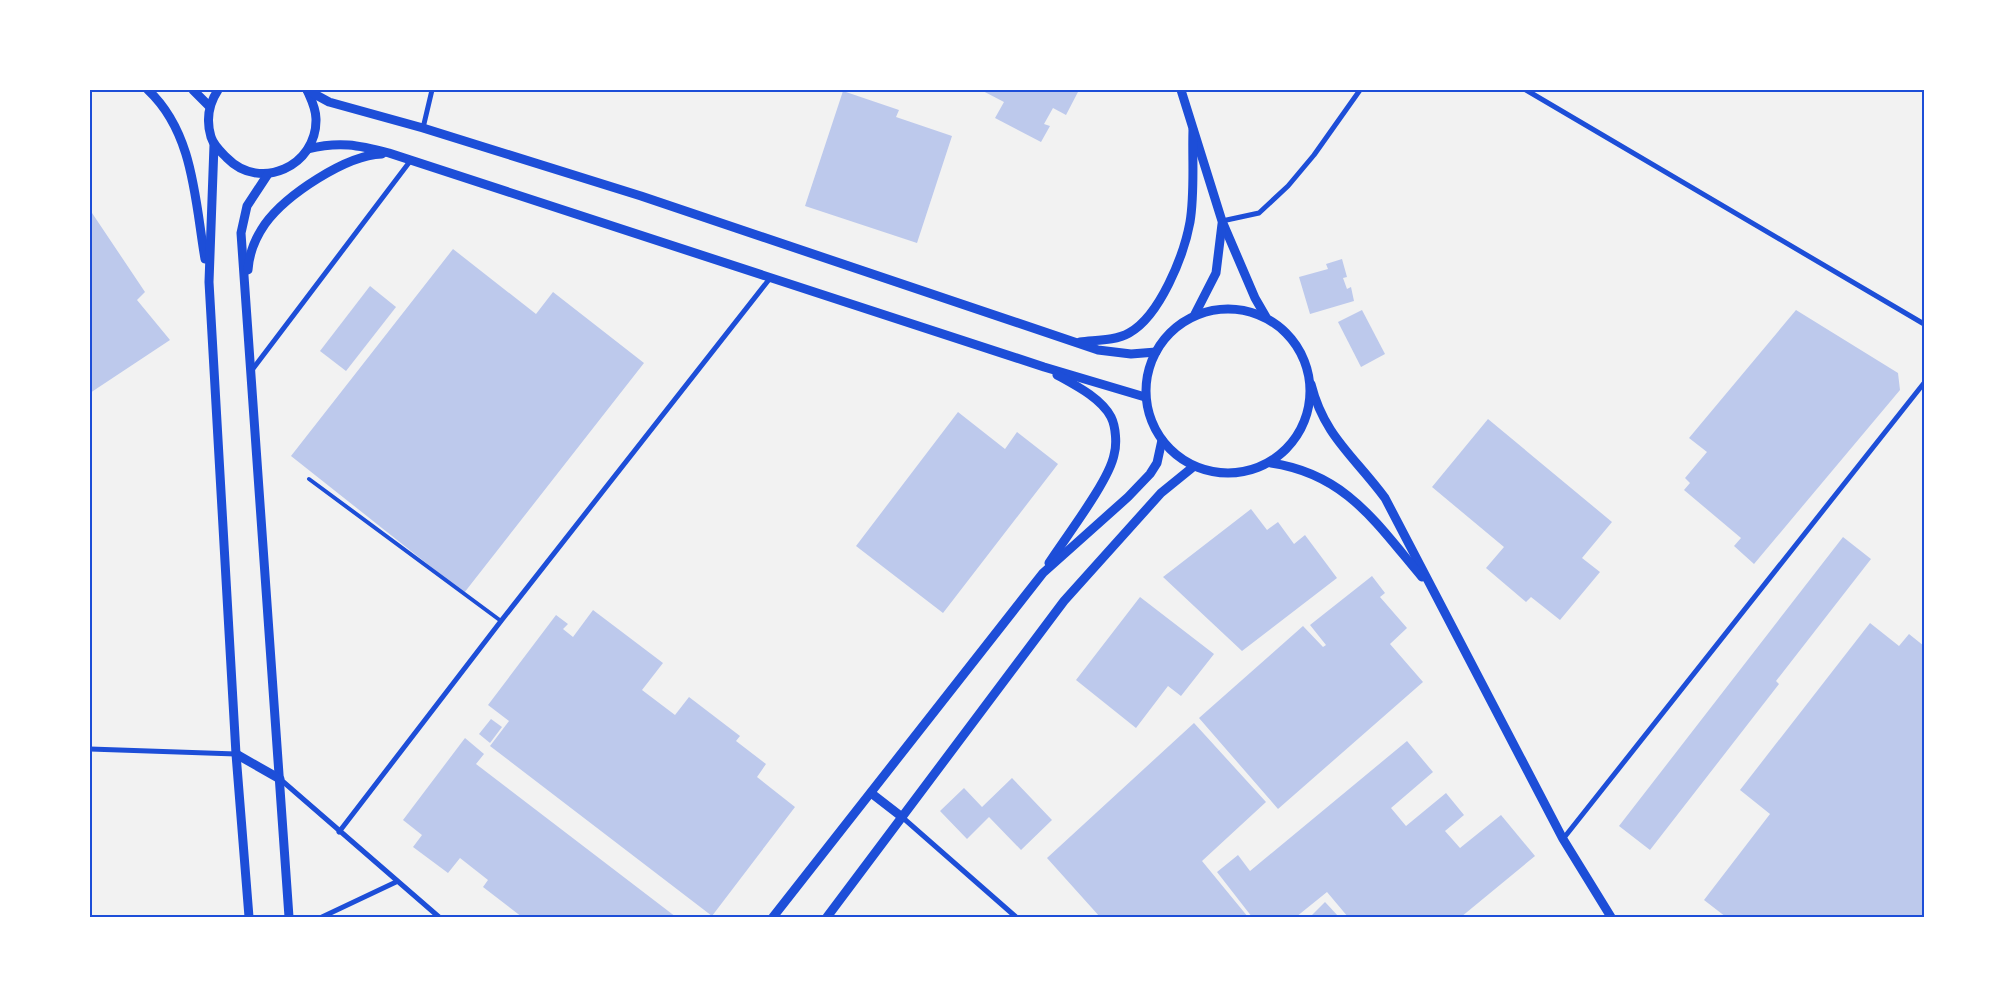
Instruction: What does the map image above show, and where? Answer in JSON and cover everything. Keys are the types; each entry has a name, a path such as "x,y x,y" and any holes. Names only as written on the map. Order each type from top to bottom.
{"street":[{"path":"148,90 174,122 185,148 209,282"},
{"path":"193,90 209,106"},
{"path":"218,90 209,106 209,129 214,145 209,282 236,754 249,917"},
{"path":"214,145 236,168 251,173 268,174 290,165 308,149 314,134 316,119 313,104 307,90"},
{"path":"307,90 328,102 423,128 641,196 1098,350 1116,353 1156,352"},
{"path":"423,128 432,90"},
{"path":"1181,90 1222,221 1255,298 1267,317"},
{"path":"1222,221 1259,213 1288,186 1314,155 1360,90"},
{"path":"1526,90 1924,324"},
{"path":"1076,342 1114,338 1129,333 1151,314 1158,302 1177,263 1190,220 1193,130"},
{"path":"308,149 329,144 344,144 390,153 1044,367 1145,397"},
{"path":"246,290 252,250 265,224 273,214 304,189 340,166 364,156 390,153"},
{"path":"252,370 412,160"},
{"path":"268,174 247,206 241,226 289,917"},
{"path":"1195,314 1216,273 1222,221"},
{"path":"339,832 501,621 771,277"},
{"path":"1311,384 1309,410 1299,434 1282,454 1271,463 1234,474 1193,467 1162,440 1150,419 1145,397 1150,363 1164,338 1195,314 1211,309 1239,308 1267,317 1289,334 1304,358 1321,417 1338,442 1385,498 1563,839 1611,917"},
{"path":"773,917 1043,573 1105,476 1114,455 1115,436 1111,417 1094,398 1044,367"},
{"path":"1563,839 1924,383"},
{"path":"1043,573 1128,497 1150,474 1157,463 1162,440"},
{"path":"1271,463 1312,472 1347,494 1364,509 1430,586"},
{"path":"827,917 1064,601 1161,493 1193,467"},
{"path":"90,749 236,754 280,778 339,832 438,917"},
{"path":"871,793 902,817 1016,917"},
{"path":"322,917 396,882"}],"lane":[{"path":"309,479 501,621"}],"building":[{"path":"981,90 1079,90 1066,115 1053,108 1044,124 1050,126 1041,142 995,118 1004,102"},
{"path":"843,91 899,110 896,117 952,136 917,243 805,206"},
{"path":"90,210 145,292 137,300 170,340 90,393"},
{"path":"453,249 536,314 553,292 644,363 464,593 291,456"},
{"path":"1342,259 1347,277 1343,278 1347,289 1351,287 1354,301 1310,314 1299,277 1328,269 1326,264"},
{"path":"370,286 396,307 346,371 320,351"},
{"path":"1362,310 1385,354 1361,367 1338,322"},
{"path":"1796,310 1898,373 1900,390 1754,564 1734,546 1741,538 1684,490 1690,483 1685,478 1707,452 1689,438"},
{"path":"958,412 1005,449 1017,432 1058,464 943,613 856,546"},
{"path":"1488,419 1612,522 1582,558 1600,572 1560,620 1531,597 1526,602 1486,568 1504,547 1432,487"},
{"path":"1251,509 1267,530 1278,522 1294,544 1305,535 1337,578 1242,651 1163,577"},
{"path":"1843,537 1871,559 1776,681 1779,684 1650,850 1619,826"},
{"path":"1372,576 1385,593 1380,597 1407,628 1390,644 1423,682 1278,809 1199,718 1303,626 1323,647 1326,645 1310,625"},
{"path":"1140,597 1214,654 1181,696 1168,686 1136,728 1076,680"},
{"path":"593,610 663,663 642,690 675,715 689,697 740,736 736,741 766,764 757,777 795,807 712,916 490,746 509,721 488,705 556,615 568,624 563,629 573,637"},
{"path":"1870,623 1899,646 1909,634 1924,646 1924,917 1726,917 1704,900 1770,814 1740,790"},
{"path":"491,719 502,727 490,743 479,734"},
{"path":"1194,723 1266,802 1202,861 1248,917 1100,917 1047,858"},
{"path":"465,738 484,754 476,764 676,917 522,917 483,887 488,880 460,858 448,873 413,847 422,835 403,820"},
{"path":"1407,741 1433,772 1391,808 1406,826 1446,793 1464,815 1445,831 1460,848 1501,815 1535,856 1461,917 1348,917 1327,892 1296,917 1252,917 1217,872 1238,855 1250,871"},
{"path":"1012,778 1052,820 1021,850 989,817 967,839 940,811 964,788 982,807"},
{"path":"1325,902 1339,917 1310,917"}]}
